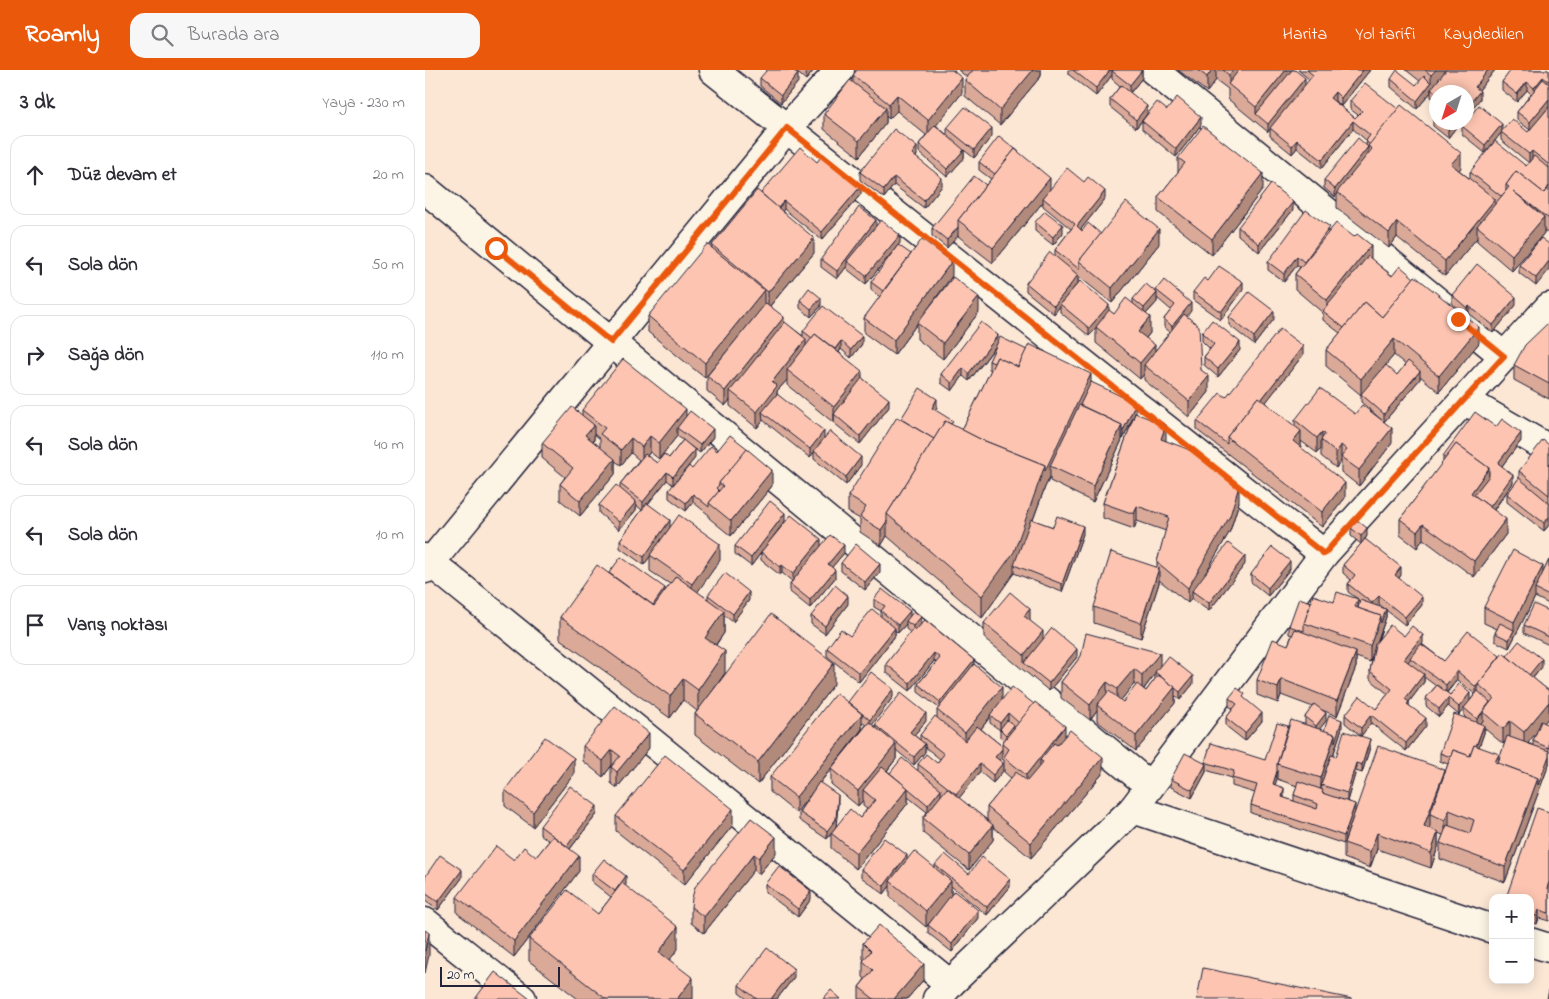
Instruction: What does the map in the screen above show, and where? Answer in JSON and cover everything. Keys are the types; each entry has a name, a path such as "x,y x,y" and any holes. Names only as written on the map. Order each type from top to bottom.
{"street":[{"path":"713,70 1324,554"},
{"path":"840,70 787,128 427,563 943,992 1133,809 1324,554 1549,307"},
{"path":"1153,70 1504,356"},
{"path":"425,189 1150,786"},
{"path":"1464,400 1549,448"},
{"path":"1133,809 1489,929"},
{"path":"425,922 522,999"},
{"path":"1534,943 1549,948"}],"building":[{"path":"767,70 793,70 798,74 781,95 760,78"},
{"path":"857,70 952,70 962,78 928,120 897,95 889,104 853,75"},
{"path":"973,70 1033,70 1000,110 965,80"},
{"path":"1073,70 1110,70 1096,88"},
{"path":"1113,70 1142,70 1130,85"},
{"path":"1198,70 1212,70 1207,77"},
{"path":"1223,70 1233,70 1229,75"},
{"path":"1239,70 1286,70 1256,107 1228,84"},
{"path":"1292,70 1295,70 1305,78 1268,124 1256,114"},
{"path":"1307,70 1363,70 1341,98 1335,92 1330,98 1355,118 1362,111 1350,101 1365,83 1398,109 1370,145 1366,141 1370,135 1353,121 1322,160 1297,140 1292,146 1270,128 1313,75"},
{"path":"1397,70 1416,85 1424,76 1431,83 1417,101 1391,79"},
{"path":"1425,70 1436,70 1431,75"},
{"path":"1446,70 1488,70 1475,87 1480,91 1474,98 1474,85 1434,85"},
{"path":"1511,70 1549,70 1549,80 1543,77 1534,88 1527,82 1517,94 1502,82"},
{"path":"1543,79 1549,84 1549,99 1530,122 1517,112"},
{"path":"850,80 886,108 859,141 824,114"},
{"path":"1121,85 1147,106 1136,120 1110,99"},
{"path":"1177,97 1201,117 1176,149 1142,121 1157,102 1167,110"},
{"path":"1401,105 1429,127 1429,130 1432,130 1461,153 1451,164 1495,199 1445,261 1397,222 1389,233 1337,192 1372,149 1368,146"},
{"path":"1479,105 1502,124 1485,145 1467,130 1474,130 1474,111"},
{"path":"965,107 992,128 974,150 947,128"},
{"path":"1549,107 1548,164 1532,151 1529,154 1501,132 1512,119 1528,132"},
{"path":"935,125 964,150 947,169 919,144"},
{"path":"1203,126 1263,173 1212,239 1158,197 1185,163 1178,158"},
{"path":"894,129 917,147 912,154 942,178 924,200 894,177 884,190 860,172"},
{"path":"999,136 1019,152 1015,149 995,174 979,162"},
{"path":"1358,138 1368,147 1335,189 1324,180"},
{"path":"1495,141 1526,166 1534,156 1549,167 1549,186 1544,193 1516,171 1506,185 1506,191 1501,196 1470,172"},
{"path":"800,147 817,162 823,154 861,186 822,232 784,201 778,208 761,193"},
{"path":"1015,149 1050,178 993,248 958,220"},
{"path":"1067,168 1084,182 1088,177 1105,191 1077,226 1082,231 1088,223 1101,234 1079,261 1079,269 1055,250 1075,224 1043,198"},
{"path":"1516,171 1544,193 1549,186 1549,219 1513,191 1544,217 1512,255 1477,226 1509,187 1506,185"},
{"path":"974,176 986,185 958,220 958,227 947,240 932,228"},
{"path":"1271,184 1293,202 1259,244 1238,227"},
{"path":"757,190 814,238 768,292 712,245"},
{"path":"1126,202 1159,229 1112,288 1079,261"},
{"path":"859,207 876,220 837,271 821,259"},
{"path":"1306,210 1330,227 1304,262 1297,256 1284,274 1268,262"},
{"path":"1045,211 1063,225 1053,237 1035,222"},
{"path":"881,220 900,235 866,276 847,261"},
{"path":"1336,223 1354,237 1357,234 1371,245 1327,300 1295,274"},
{"path":"1541,238 1549,244 1549,261 1536,278 1519,265"},
{"path":"922,239 952,261 894,340 864,318"},
{"path":"707,244 764,290 705,363 648,316"},
{"path":"898,245 911,254 883,291 871,282"},
{"path":"1050,252 1078,275 1054,306 1026,283"},
{"path":"1368,256 1392,276 1400,266 1414,278 1382,317 1365,302 1344,328 1323,311"},
{"path":"1477,264 1516,297 1493,325 1469,306 1467,308 1452,295"},
{"path":"1219,266 1243,282 1221,312 1193,292 1204,278 1208,281"},
{"path":"1415,276 1479,327 1439,376 1394,339 1361,379 1326,350 1365,302 1382,317"},
{"path":"953,277 979,297 943,343 917,323"},
{"path":"1164,280 1191,303 1172,326 1164,319 1175,305 1156,290"},
{"path":"1080,281 1109,305 1089,328 1060,304"},
{"path":"1146,284 1157,293 1144,308 1133,299"},
{"path":"809,288 821,298 811,309 800,300"},
{"path":"1249,292 1274,311 1254,337 1229,317"},
{"path":"1126,298 1150,317 1138,332 1155,345 1140,363 1096,327 1109,310 1114,314"},
{"path":"766,303 784,317 725,391 707,376"},
{"path":"823,306 862,336 851,350 841,341 835,349 815,334 812,338 803,331"},
{"path":"1184,314 1199,326 1201,370 1209,376 1189,401 1144,365"},
{"path":"1212,320 1240,342 1218,369 1204,357 1214,344 1202,333"},
{"path":"785,322 806,339 772,382 777,386 757,412 730,391"},
{"path":"981,322 998,335 969,373 963,368 952,383 941,374"},
{"path":"1549,322 1549,384 1514,365 1525,345"},
{"path":"1280,329 1303,346 1261,400 1258,397 1227,437 1227,444 1197,421 1220,393 1226,397"},
{"path":"815,334 862,371 834,407 787,370"},
{"path":"1000,337 1027,350 1018,367 997,357 994,363 989,361"},
{"path":"1029,344 1091,374 1045,471 1045,465 962,430 997,357 1018,367"},
{"path":"623,359 686,409 659,443 650,436 642,447 631,438 621,450 600,434 605,428 582,410"},
{"path":"1408,361 1420,371 1384,414 1361,394 1386,365 1397,375"},
{"path":"862,378 889,399 860,436 834,414"},
{"path":"1091,382 1136,403 1123,431 1122,425 1080,405"},
{"path":"920,388 937,399 932,408 953,421 951,424 945,421 934,439 901,419"},
{"path":"1320,388 1355,414 1362,405 1392,428 1359,470 1341,457 1347,450 1341,445 1336,453 1321,440 1325,434 1322,432 1317,438 1295,420"},
{"path":"777,394 824,431 810,449 762,412"},
{"path":"1258,397 1301,431 1293,441 1345,483 1322,512 1227,437"},
{"path":"1079,405 1122,425 1093,486 1050,466"},
{"path":"572,407 594,425 585,435 615,459 580,501 560,484 573,468 542,443"},
{"path":"690,411 713,429 700,445 677,428"},
{"path":"1475,412 1496,427 1502,419 1521,433 1498,463 1513,475 1490,507 1474,495 1489,476 1489,468 1456,444 1446,458 1443,456"},
{"path":"1135,413 1166,425 1161,439 1193,451 1239,486 1230,516 1188,588 1157,562 1169,517 1137,506 1134,514 1103,503"},
{"path":"897,417 934,439 887,514 887,521 881,530 860,517 866,507 848,496"},
{"path":"945,421 980,439 1045,465 1014,552 982,596 887,514"},
{"path":"830,431 861,457 846,477 814,451"},
{"path":"730,435 748,449 719,483 716,488 719,491 709,503 709,507 693,494 686,503 669,490 689,466 692,469 711,446 717,451"},
{"path":"683,440 695,450 673,477 667,472 643,502 620,484 645,454 657,463 664,454 669,458"},
{"path":"1543,440 1549,445 1549,495 1519,471"},
{"path":"1456,444 1489,468 1471,493 1506,519 1474,561 1423,524 1417,532 1400,519"},
{"path":"747,449 772,470 731,521 709,503 723,486 719,483"},
{"path":"1519,478 1549,503 1549,517 1544,523 1507,494"},
{"path":"616,485 636,502 619,522 599,505"},
{"path":"770,501 785,513 751,558 735,546"},
{"path":"647,503 670,520 644,557 620,540"},
{"path":"679,515 720,544 692,584 650,555"},
{"path":"791,515 821,539 793,574 782,565 780,567 761,552"},
{"path":"1057,516 1083,526 1062,584 1014,565 1031,519 1053,527"},
{"path":"1357,520 1367,528 1361,536 1351,528"},
{"path":"830,535 844,545 828,564 835,570 810,600 790,584"},
{"path":"1365,539 1401,567 1395,575 1422,597 1405,617 1379,596 1372,603 1348,584 1355,575 1343,565"},
{"path":"1228,543 1245,556 1209,603 1192,591"},
{"path":"856,544 880,564 865,582 841,563"},
{"path":"1272,547 1290,561 1268,588 1251,574"},
{"path":"1513,550 1543,566 1514,622 1484,607"},
{"path":"1111,552 1159,568 1141,623 1094,607"},
{"path":"621,557 665,588 653,605 609,573"},
{"path":"1549,560 1549,596 1535,589"},
{"path":"597,565 654,606 676,576 724,611 705,638 725,651 698,690 683,679 670,696 560,617"},
{"path":"725,573 749,592 733,614 708,595"},
{"path":"835,585 848,596 825,626 811,616"},
{"path":"882,589 910,611 898,625 881,611 885,606 874,599"},
{"path":"1010,592 1030,609 1024,616 1043,631 1024,655 984,623"},
{"path":"1337,592 1358,599 1355,607 1381,616 1370,646 1304,623 1313,595 1334,602"},
{"path":"1299,598 1311,602 1304,623 1304,631 1289,626"},
{"path":"1360,600 1386,609 1381,623 1381,616 1358,608"},
{"path":"1534,604 1549,611 1549,637 1524,625"},
{"path":"872,609 895,628 859,673 827,648 841,629 850,636"},
{"path":"914,611 921,617 913,626 906,621"},
{"path":"771,614 834,663 758,762 695,714"},
{"path":"925,620 974,660 940,702 918,684 940,658 934,653 910,683 886,664 913,629 915,631"},
{"path":"1500,623 1514,630 1509,640 1495,633"},
{"path":"1390,625 1404,636 1412,626 1423,635 1404,659 1424,674 1405,699 1409,702 1407,704 1426,718 1406,743 1371,715 1361,728 1345,715 1360,696 1376,709 1392,689 1370,671 1375,644"},
{"path":"1052,628 1077,649 1049,683 1024,663"},
{"path":"1295,629 1356,652 1337,701 1281,679 1278,688 1257,680 1273,639 1288,645"},
{"path":"1468,631 1500,656 1476,687 1457,671 1446,685 1410,658 1421,644 1444,661"},
{"path":"1086,633 1160,653 1142,675 1134,669 1117,689 1107,682 1090,705 1061,682 1081,656"},
{"path":"1519,641 1542,659 1529,675 1507,656"},
{"path":"1503,653 1549,691 1549,702 1524,732 1510,721 1503,729 1483,712 1494,698 1478,684"},
{"path":"1168,656 1193,676 1180,692 1155,672"},
{"path":"974,664 1002,687 965,733 937,710"},
{"path":"871,672 893,689 870,720 848,702"},
{"path":"1158,675 1175,687 1136,736 1097,705 1109,691 1123,702 1137,684 1146,691"},
{"path":"1459,684 1470,693 1459,707 1448,698 1439,709 1426,698 1437,685 1450,695"},
{"path":"1012,687 1034,704 1019,723 1008,713 1000,723 990,715"},
{"path":"1237,688 1245,694 1243,697 1262,713 1245,733 1226,718 1237,704 1229,698"},
{"path":"1478,691 1490,702 1477,719 1464,708"},
{"path":"836,693 862,714 796,797 770,777"},
{"path":"901,693 926,713 910,732 925,744 914,757 875,725"},
{"path":"1035,702 1065,726 1026,775 1004,757 1009,749 1002,743"},
{"path":"1314,704 1326,713 1316,726 1305,717"},
{"path":"615,706 649,733 617,772 611,767 620,756 612,750 603,761 583,746"},
{"path":"1454,714 1484,725 1470,756 1453,750 1451,757 1440,753"},
{"path":"1329,715 1342,720 1335,742 1335,734 1324,731"},
{"path":"935,716 965,741 977,726 1002,746 1002,749 995,757 1003,763 993,775 980,764 956,794 918,764 926,754 937,763 944,754 920,735"},
{"path":"1007,720 1014,725 1006,735 1000,729"},
{"path":"1291,720 1335,734 1321,778 1277,764"},
{"path":"1541,721 1549,725 1549,748 1533,741"},
{"path":"869,722 896,744 858,791 831,769"},
{"path":"1277,723 1288,726 1273,784 1284,788 1282,797 1317,809 1318,804 1294,795 1298,781 1323,790 1322,793 1355,804 1344,836 1251,805 1257,785 1232,778 1234,771 1205,762 1211,743 1265,760"},
{"path":"1070,730 1103,757 1031,843 987,807 1016,772 1027,781 1043,762 1040,760 1054,743 1057,745"},
{"path":"1344,731 1370,739 1362,765 1356,763 1347,793 1321,785 1331,755 1336,757"},
{"path":"1507,736 1549,751 1549,756 1538,785 1538,778 1498,763"},
{"path":"545,737 574,758 533,812 505,790"},
{"path":"1474,745 1499,754 1495,762 1538,778 1505,867 1440,843 1447,825 1470,833 1474,820 1449,810 1445,820 1430,814 1453,750 1470,756"},
{"path":"1378,746 1445,770 1424,826 1438,832 1431,853 1377,833 1370,852 1344,843"},
{"path":"1185,753 1206,764 1192,790 1171,779"},
{"path":"665,755 733,809 684,870 616,816"},
{"path":"902,758 941,789 928,805 890,773"},
{"path":"882,767 908,788 856,853 831,833 850,809 860,818 875,800 863,790"},
{"path":"819,782 838,795 836,819 827,831 799,812"},
{"path":"570,786 597,806 567,846 540,826"},
{"path":"947,788 993,825 969,855 923,818"},
{"path":"1537,808 1549,812 1549,882 1547,888 1549,888 1549,913 1539,910 1537,916 1534,915 1534,894 1507,894"},
{"path":"751,818 776,837 759,858 754,854 704,917 691,907 695,887"},
{"path":"553,836 579,856 514,941 457,897 496,846 514,860 524,847 536,857"},
{"path":"884,838 907,855 884,886 861,869"},
{"path":"914,851 951,881 926,911 890,881"},
{"path":"945,854 969,874 982,857 1010,879 987,907 935,865"},
{"path":"440,855 462,870 438,902 425,893 425,877"},
{"path":"604,859 626,876 615,891 592,874"},
{"path":"779,866 811,891 798,909 765,884"},
{"path":"622,883 678,927 659,952 693,978 677,999 606,999 529,939 567,890 598,914"},
{"path":"954,891 978,910 952,944 928,925"},
{"path":"879,925 924,964 894,999 874,999 859,987 873,970 863,961 871,951 863,943"},
{"path":"425,930 429,933 425,951"},
{"path":"767,948 794,969 771,999 757,999 739,985"},
{"path":"1203,968 1352,999 1197,999"},
{"path":"495,972 530,999 475,999"},
{"path":"831,990 841,999 823,999"}],"route":[{"path":"496,248 611,342 787,128 1324,554 1504,356 1458,319"}]}
